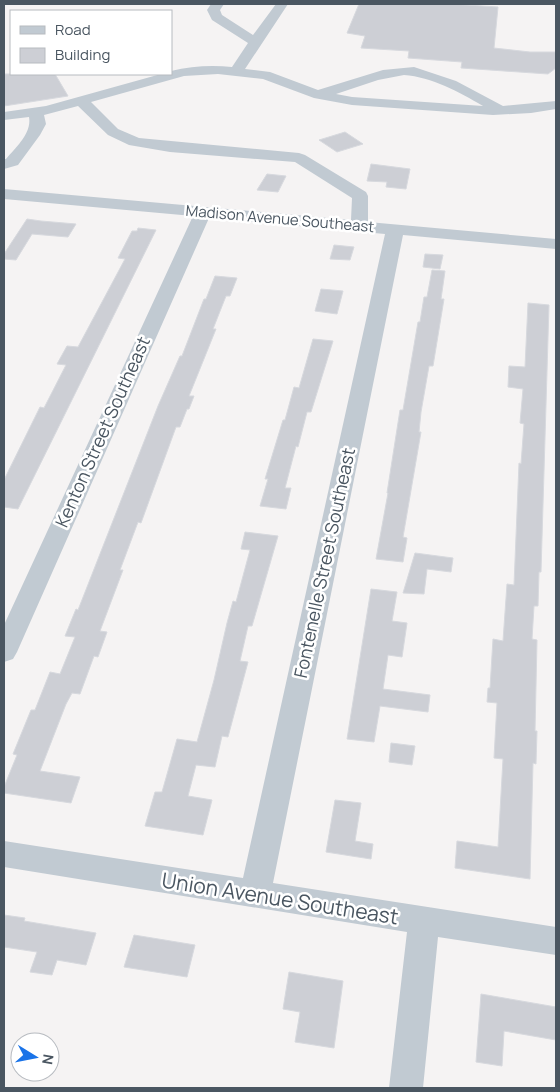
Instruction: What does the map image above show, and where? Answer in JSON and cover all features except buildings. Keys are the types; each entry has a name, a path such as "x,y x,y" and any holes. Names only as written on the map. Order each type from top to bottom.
{"street":[{"path":"218,4 213,10 217,17 254,42"},
{"path":"237,70 254,42 282,4"},
{"path":"172,63 183,72"},
{"path":"4,116 36,113 183,72 237,70 273,77 319,95 352,101 504,111 556,105"},
{"path":"319,95 384,74 404,70 427,75 479,97 504,111"},
{"path":"120,75 134,86"},
{"path":"81,101 113,132 135,142 170,147 298,158 360,196 359,226"},
{"path":"4,164 12,162 36,132 38,124 36,113"},
{"name":"Madison Avenue Southeast","path":"4,194 556,244"},
{"name":"Kenton Street Southeast","path":"4,652 203,212"},
{"name":"Fontenelle Street Southeast","path":"255,895 395,230"},
{"name":"Union Avenue Southeast","path":"4,854 556,941"},
{"path":"406,1088 424,921"}]}
